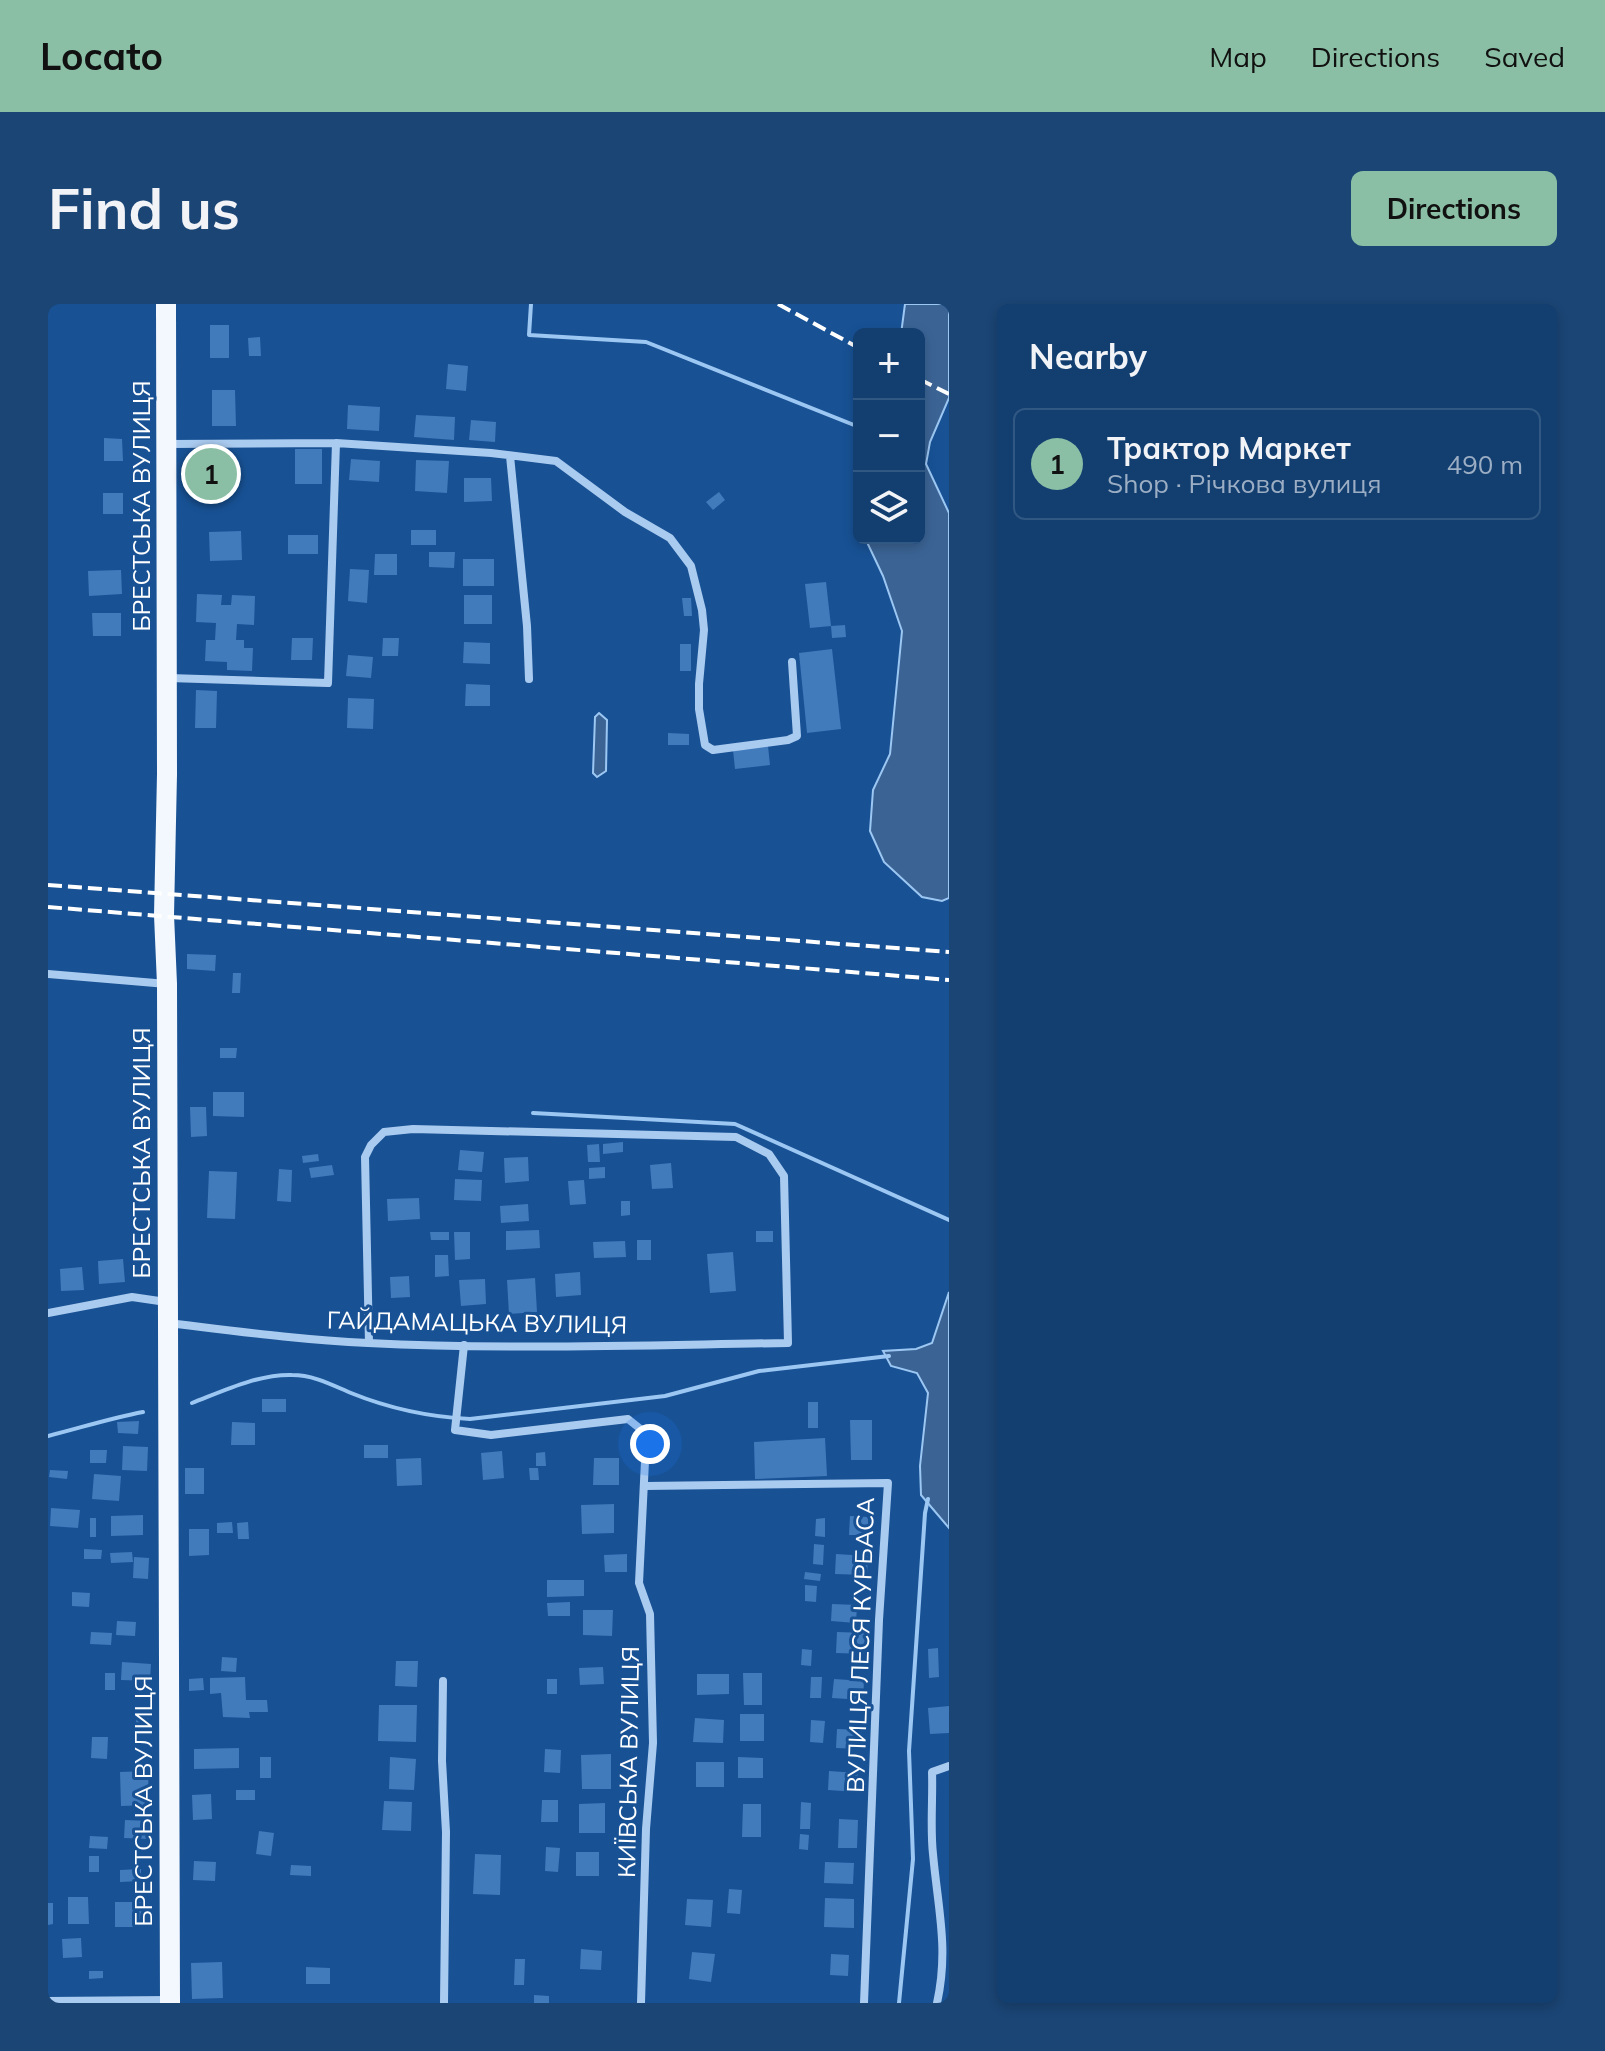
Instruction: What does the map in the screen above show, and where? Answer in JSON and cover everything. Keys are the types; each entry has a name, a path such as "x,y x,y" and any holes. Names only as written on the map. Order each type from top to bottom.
{"main road":[{"name":"БРЕСТСЬКА ВУЛИЦЯ","path":"166,304 164,915 167,984 170,2001"}],"street":[{"path":"167,444 336,443 556,461 625,512 670,538 684,556 696,583 702,610 704,630 699,709 705,745 713,750 788,740 797,736 792,662"},
{"path":"167,678 328,683 336,443"},
{"path":"510,456 527,626 529,679"},
{"path":"48,974 167,984"},
{"name":"ГАЙДАМАЦЬКА ВУЛИЦЯ","path":"48,1313 132,1297 167,1312 256,1335 369,1343 788,1343 784,1176 769,1154 736,1137 413,1129 384,1132 371,1145 365,1157 369,1343"},
{"name":"КИЇВСЬКА ВУЛИЦЯ","path":"464,1345 454,1428 464,1433 491,1435 628,1419 643,1431 646,1441 639,1583 650,1614 653,1743 646,1829 641,2003"},
{"name":"ВУЛИЦЯ ЛЕСЯ КУРБАСА","path":"645,1486 888,1483 879,1620 864,2003"},
{"path":"443,1681 442,1761 446,1832 444,2003"},
{"path":"937,2003 945,1982 948,1940 933,1855 932,1772 949,1766"},
{"path":"48,2001 170,2001"}],"water":[{"path":"905,304 949,304 949,398 930,442 926,464 949,513 949,898 942,901 922,897 884,862 870,831 873,790 890,754 902,631 883,576 868,544 925,544 925,328 902,328"},
{"path":"599,713 607,720 606,771 597,777 593,773 595,717"},
{"path":"949,1292 949,1528 921,1495 920,1466 928,1393 917,1373 891,1366 883,1351 916,1349 932,1343"}],"building":[{"path":"210,325 229,325 229,358 210,358"},
{"path":"260,337 261,356 249,356 248,338"},
{"path":"448,364 468,366 466,391 446,389"},
{"path":"212,390 235,390 236,426 212,426"},
{"path":"348,405 380,407 379,431 347,429"},
{"path":"416,415 455,417 454,440 414,437"},
{"path":"471,420 496,422 495,442 469,440"},
{"path":"104,438 122,439 123,461 104,461"},
{"path":"295,449 322,449 322,484 295,484"},
{"path":"351,459 380,461 379,482 349,480"},
{"path":"416,460 449,461 447,493 415,491"},
{"path":"199,463 222,464 221,484 199,484"},
{"path":"464,478 491,478 492,501 464,502"},
{"path":"719,492 725,500 713,510 706,502"},
{"path":"103,493 123,493 123,514 103,514"},
{"path":"411,530 436,530 436,545 411,545"},
{"path":"241,531 242,560 210,561 209,532"},
{"path":"288,535 318,535 318,554 288,554"},
{"path":"429,552 455,552 454,568 429,567"},
{"path":"375,554 397,554 397,575 374,575"},
{"path":"463,559 494,559 494,586 463,586"},
{"path":"350,569 369,570 367,603 348,601"},
{"path":"121,570 122,594 89,596 88,571"},
{"path":"826,582 831,626 810,628 805,584"},
{"path":"197,594 222,595 221,605 231,605 232,595 255,596 254,625 237,624 236,640 244,640 244,648 253,648 252,671 227,670 227,662 205,661 206,640 215,640 216,623 196,622"},
{"path":"464,595 492,595 492,624 464,624"},
{"path":"682,598 691,598 692,616 684,616"},
{"path":"92,613 121,613 121,636 93,636"},
{"path":"845,625 846,637 832,638 831,626"},
{"path":"292,638 313,638 312,660 291,660"},
{"path":"383,638 399,638 398,656 382,656"},
{"path":"464,642 490,643 490,664 463,663"},
{"path":"680,644 691,644 691,671 680,671"},
{"path":"832,649 841,729 807,733 799,653"},
{"path":"348,655 373,657 371,678 346,676"},
{"path":"466,684 490,685 490,706 465,706"},
{"path":"196,690 217,691 216,728 195,728"},
{"path":"348,698 374,699 373,729 347,728"},
{"path":"668,733 689,734 689,745 668,745"},
{"path":"768,746 770,765 735,769 733,750"},
{"path":"187,954 216,955 215,971 187,969"},
{"path":"233,973 241,973 240,993 232,993"},
{"path":"220,1048 237,1048 236,1058 220,1058"},
{"path":"213,1092 244,1092 244,1117 213,1116"},
{"path":"190,1107 206,1107 207,1136 191,1137"},
{"path":"623,1142 623,1152 603,1154 603,1144"},
{"path":"599,1144 600,1162 588,1162 587,1145"},
{"path":"460,1150 484,1152 482,1172 458,1170"},
{"path":"318,1154 319,1161 303,1163 302,1156"},
{"path":"528,1157 529,1181 505,1183 504,1158"},
{"path":"671,1163 673,1188 652,1189 650,1165"},
{"path":"332,1165 334,1175 311,1178 309,1168"},
{"path":"605,1167 605,1178 589,1179 589,1168"},
{"path":"279,1169 292,1170 291,1202 277,1201"},
{"path":"209,1171 237,1172 235,1219 207,1218"},
{"path":"455,1179 482,1180 481,1201 454,1200"},
{"path":"584,1180 586,1204 570,1205 568,1181"},
{"path":"419,1198 420,1219 388,1221 387,1199"},
{"path":"621,1201 630,1201 630,1215 621,1216"},
{"path":"528,1204 529,1221 501,1223 500,1206"},
{"path":"539,1230 540,1248 506,1250 506,1231"},
{"path":"756,1231 773,1231 773,1242 756,1242"},
{"path":"430,1232 449,1232 449,1240 431,1240"},
{"path":"454,1232 470,1232 470,1259 455,1260"},
{"path":"637,1240 651,1240 651,1260 637,1260"},
{"path":"625,1241 626,1257 594,1258 593,1242"},
{"path":"733,1252 736,1291 710,1293 707,1254"},
{"path":"435,1255 448,1255 449,1276 435,1277"},
{"path":"123,1259 125,1282 99,1284 98,1261"},
{"path":"82,1267 84,1290 61,1291 60,1269"},
{"path":"580,1272 581,1295 556,1297 555,1274"},
{"path":"409,1276 410,1297 391,1298 390,1277"},
{"path":"535,1278 537,1312 509,1314 507,1280"},
{"path":"485,1279 486,1304 461,1306 459,1280"},
{"path":"262,1399 286,1399 286,1412 262,1412"},
{"path":"808,1402 818,1402 818,1428 808,1428"},
{"path":"850,1420 872,1420 872,1460 851,1460"},
{"path":"139,1421 138,1434 118,1433 117,1422"},
{"path":"232,1422 255,1423 255,1445 231,1445"},
{"path":"825,1438 827,1476 755,1479 754,1442"},
{"path":"364,1445 388,1445 388,1458 364,1458"},
{"path":"123,1446 148,1447 147,1471 122,1470"},
{"path":"90,1450 107,1450 106,1463 90,1463"},
{"path":"502,1451 504,1478 483,1480 481,1453"},
{"path":"545,1452 546,1466 536,1466 536,1453"},
{"path":"421,1458 422,1485 397,1486 396,1459"},
{"path":"594,1458 619,1458 619,1485 593,1485"},
{"path":"185,1468 204,1468 204,1494 185,1494"},
{"path":"529,1468 538,1468 539,1480 530,1480"},
{"path":"50,1470 68,1471 67,1479 49,1477"},
{"path":"94,1474 121,1476 119,1501 92,1499"},
{"path":"614,1504 614,1533 582,1534 581,1505"},
{"path":"51,1508 80,1510 78,1528 50,1526"},
{"path":"143,1515 143,1535 111,1536 111,1516"},
{"path":"850,1516 868,1517 868,1535 849,1535"},
{"path":"90,1518 96,1518 96,1537 90,1537"},
{"path":"825,1518 825,1537 815,1536 816,1519"},
{"path":"232,1522 233,1533 217,1533 217,1523"},
{"path":"248,1522 249,1539 238,1539 237,1523"},
{"path":"189,1529 209,1529 209,1555 189,1556"},
{"path":"814,1544 824,1545 823,1565 813,1564"},
{"path":"84,1549 102,1550 101,1559 84,1559"},
{"path":"132,1552 133,1562 111,1563 110,1553"},
{"path":"627,1554 627,1572 605,1572 604,1555"},
{"path":"836,1554 868,1556 867,1575 835,1574"},
{"path":"134,1557 149,1558 148,1579 133,1578"},
{"path":"805,1572 821,1574 820,1581 804,1579"},
{"path":"547,1580 584,1580 584,1596 547,1597"},
{"path":"805,1585 817,1586 816,1602 805,1601"},
{"path":"72,1592 90,1593 89,1607 72,1606"},
{"path":"570,1602 570,1616 548,1616 547,1603"},
{"path":"832,1604 857,1605 856,1623 831,1621"},
{"path":"583,1610 613,1610 612,1636 583,1635"},
{"path":"117,1621 136,1622 135,1636 116,1635"},
{"path":"91,1632 112,1633 111,1645 90,1644"},
{"path":"837,1632 867,1633 866,1654 836,1653"},
{"path":"938,1648 939,1677 929,1678 928,1649"},
{"path":"802,1649 812,1650 811,1666 801,1665"},
{"path":"222,1657 237,1658 236,1672 221,1671"},
{"path":"396,1661 418,1661 417,1687 395,1686"},
{"path":"122,1662 151,1664 150,1681 121,1680"},
{"path":"603,1667 604,1684 580,1685 579,1668"},
{"path":"105,1673 115,1673 115,1690 105,1690"},
{"path":"743,1673 762,1673 762,1705 744,1705"},
{"path":"697,1674 729,1674 729,1694 697,1695"},
{"path":"245,1677 246,1700 267,1700 268,1712 249,1712 250,1718 223,1717 221,1693 210,1694 210,1678"},
{"path":"811,1677 822,1677 821,1698 810,1698"},
{"path":"203,1678 204,1690 189,1691 189,1679"},
{"path":"547,1679 557,1679 557,1694 547,1694"},
{"path":"834,1679 864,1681 863,1700 832,1698"},
{"path":"137,1705 149,1705 148,1725 136,1725"},
{"path":"379,1705 417,1705 416,1742 378,1741"},
{"path":"949,1706 949,1733 930,1734 928,1708"},
{"path":"740,1714 764,1714 764,1741 740,1741"},
{"path":"695,1718 724,1720 723,1743 693,1742"},
{"path":"811,1720 825,1721 823,1743 810,1742"},
{"path":"837,1729 862,1730 861,1749 836,1748"},
{"path":"92,1737 108,1737 107,1759 91,1758"},
{"path":"239,1748 239,1768 194,1769 194,1749"},
{"path":"545,1749 561,1750 560,1773 544,1772"},
{"path":"611,1754 611,1789 582,1789 581,1755"},
{"path":"260,1757 271,1757 271,1778 260,1778"},
{"path":"390,1757 416,1759 414,1790 389,1789"},
{"path":"738,1757 763,1758 763,1778 738,1778"},
{"path":"696,1762 724,1762 724,1787 696,1787"},
{"path":"148,1771 149,1805 121,1806 120,1772"},
{"path":"829,1771 858,1773 857,1792 828,1790"},
{"path":"236,1790 255,1790 255,1800 236,1800"},
{"path":"211,1794 212,1819 193,1820 192,1795"},
{"path":"542,1800 558,1800 558,1822 541,1822"},
{"path":"384,1801 412,1802 411,1831 382,1830"},
{"path":"801,1802 811,1803 810,1829 800,1829"},
{"path":"605,1803 605,1833 579,1833 579,1804"},
{"path":"743,1804 761,1804 761,1837 742,1837"},
{"path":"839,1819 858,1820 857,1848 838,1848"},
{"path":"125,1820 150,1821 150,1839 124,1838"},
{"path":"259,1831 274,1833 271,1856 256,1854"},
{"path":"800,1834 809,1835 808,1850 799,1849"},
{"path":"90,1836 108,1837 107,1849 89,1848"},
{"path":"546,1847 560,1848 558,1872 545,1871"},
{"path":"576,1852 599,1852 599,1876 576,1876"},
{"path":"475,1854 501,1855 500,1895 473,1894"},
{"path":"89,1856 99,1856 99,1872 89,1872"},
{"path":"194,1861 216,1862 215,1881 193,1880"},
{"path":"825,1862 854,1863 853,1884 824,1883"},
{"path":"291,1865 311,1866 311,1876 290,1875"},
{"path":"141,1869 141,1881 120,1882 120,1870"},
{"path":"729,1889 742,1890 740,1914 727,1913"},
{"path":"68,1897 88,1897 89,1924 68,1924"},
{"path":"825,1898 854,1899 854,1928 824,1927"},
{"path":"687,1899 713,1900 711,1927 685,1925"},
{"path":"115,1902 144,1902 144,1927 115,1927"},
{"path":"48,1903 53,1903 53,1924 48,1925"},
{"path":"81,1938 82,1957 63,1958 62,1939"},
{"path":"581,1949 602,1951 601,1970 580,1969"},
{"path":"692,1952 715,1954 711,1982 689,1979"},
{"path":"831,1954 849,1955 848,1976 830,1975"},
{"path":"515,1959 525,1959 524,1985 514,1985"},
{"path":"222,1962 223,1998 192,1999 191,1963"},
{"path":"306,1967 330,1968 330,1984 306,1984"},
{"path":"89,1971 103,1971 103,1978 89,1979"},
{"path":"534,1995 549,1996 549,2003 534,2003"}],"waterway":[{"path":"531,304 529,335 646,342 853,425"},
{"path":"533,1113 735,1124 949,1220"},
{"path":"192,1403 254,1380 300,1375 394,1407 470,1419 665,1396 759,1371 889,1356"},
{"path":"48,1436 143,1412"},
{"path":"899,2003 913,1859 909,1751 928,1499"}],"railway":[{"path":"778,304 853,345"},
{"path":"925,382 949,394"},
{"path":"48,885 949,952"},
{"path":"48,907 949,980"}],"place":[{"name":"Трактор Маркет","path":"211,474"}]}
